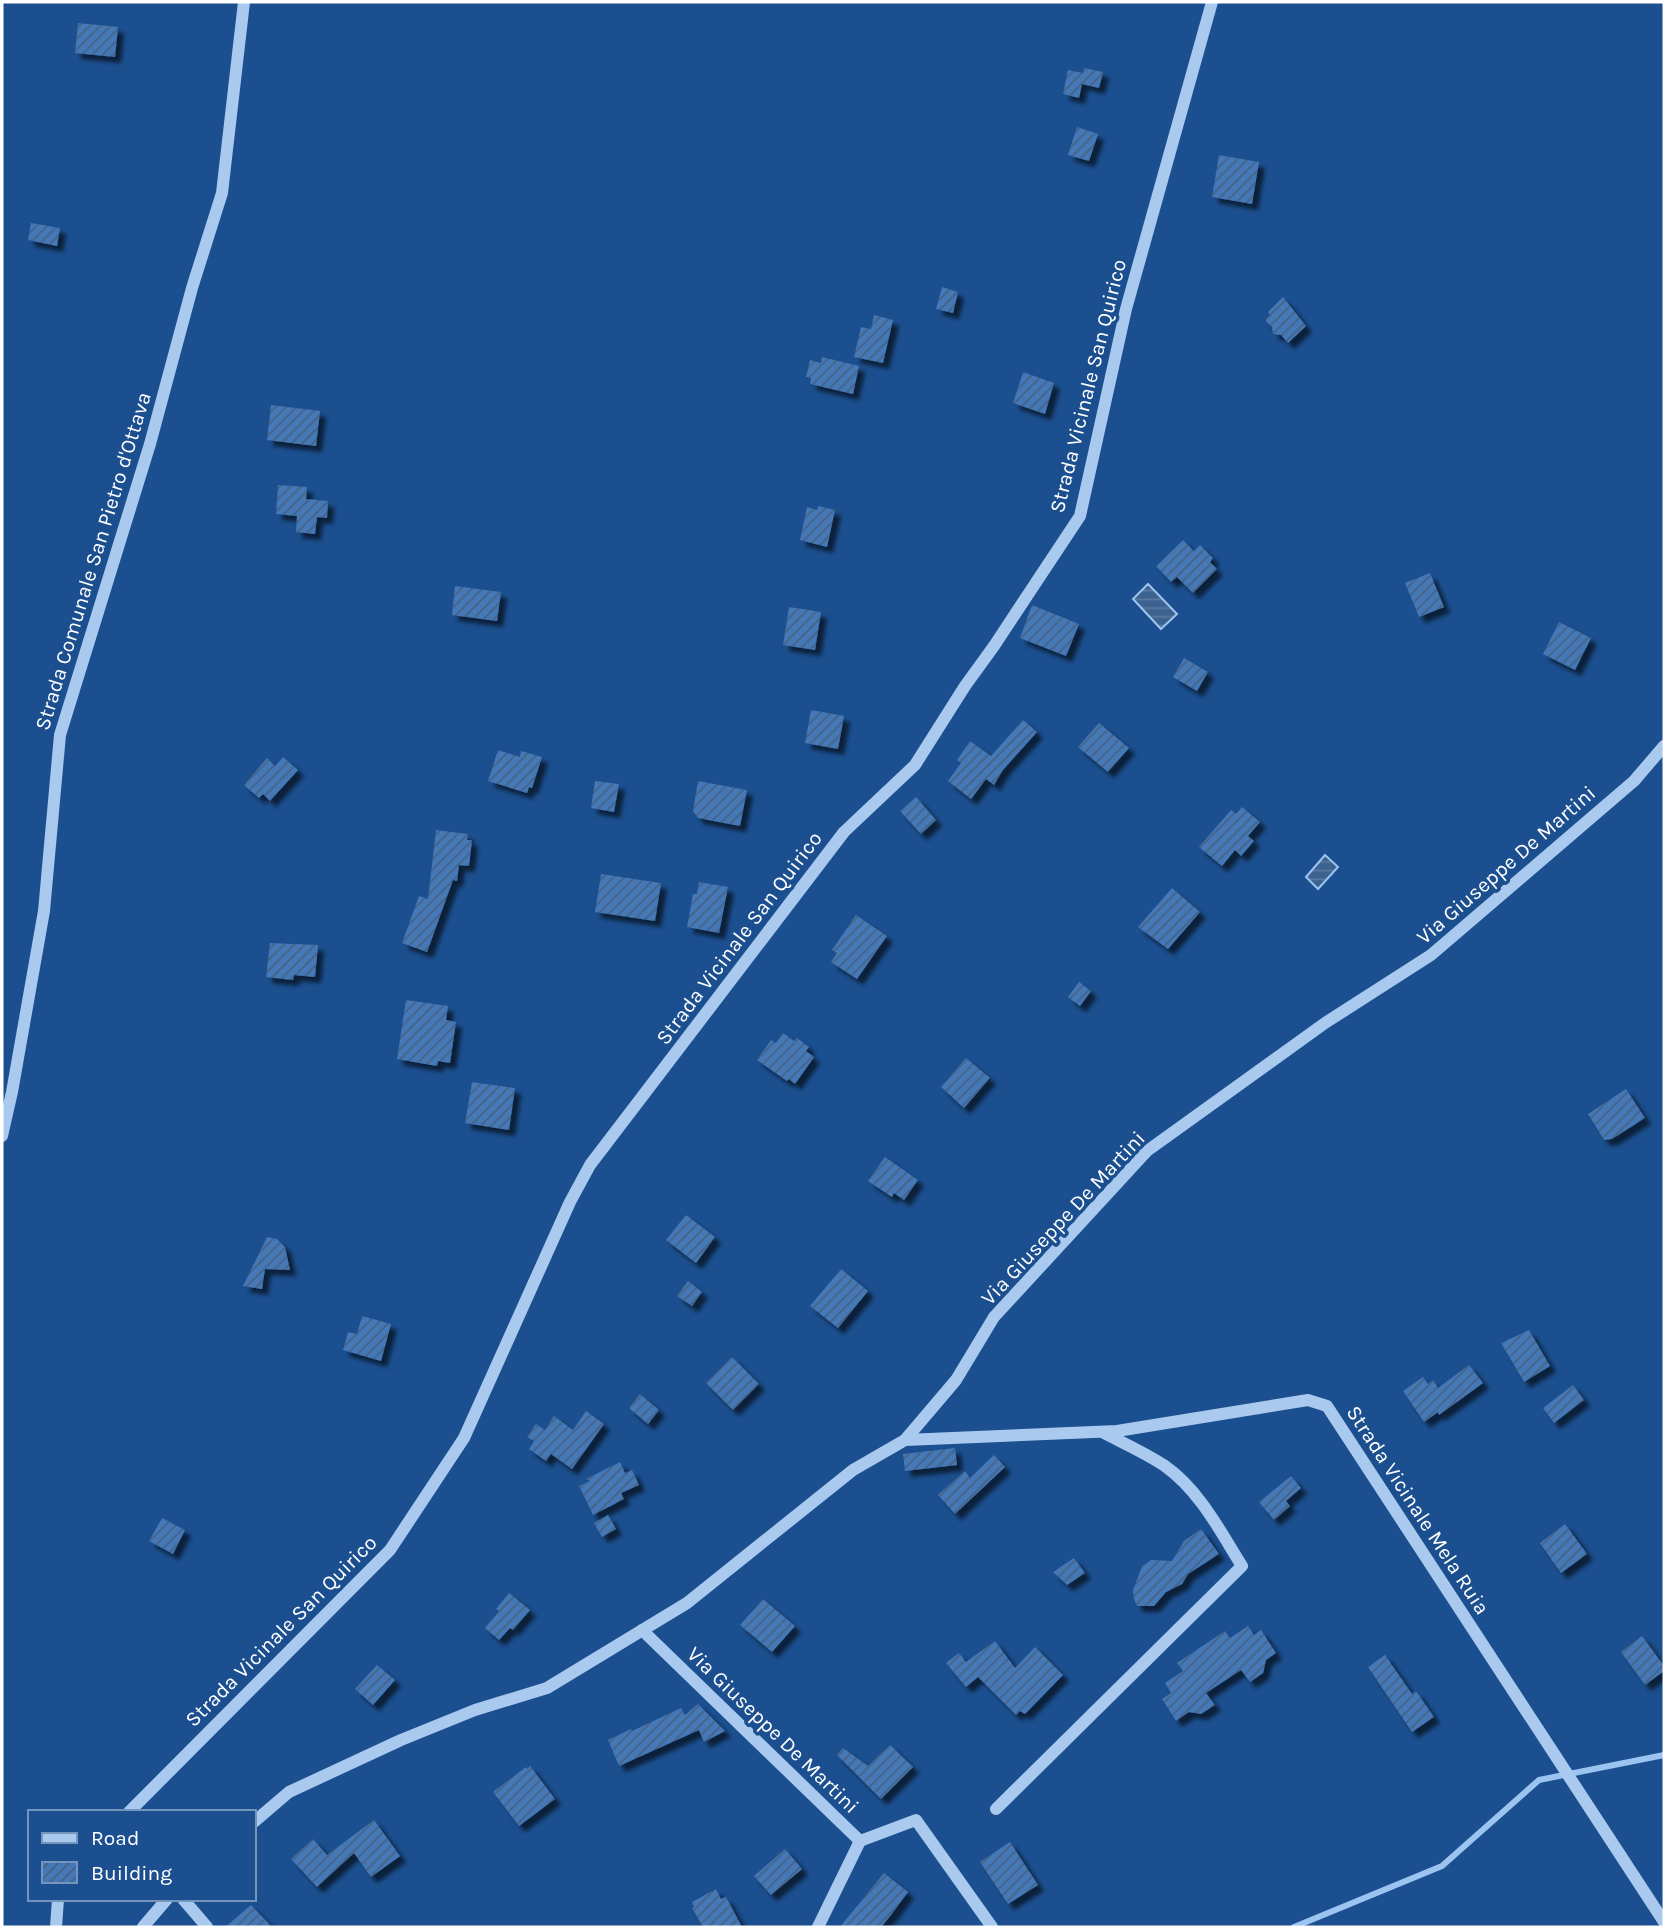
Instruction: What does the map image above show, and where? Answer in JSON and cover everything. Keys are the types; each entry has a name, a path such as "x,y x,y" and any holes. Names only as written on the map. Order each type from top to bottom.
{"street":[{"name":"Strada Comunale San Pietro d'Ottava","path":"2,1136 44,911 60,734 150,444 192,288 222,193 244,2"},
{"name":"Strada Vicinale San Quirico","path":"131,1810 390,1550 464,1438 570,1202 590,1165 844,832 915,765 1080,516 1126,309 1212,2"},
{"name":"Via Giuseppe De Martini","path":"256,1820 289,1792 401,1740 475,1710 547,1688 687,1603 853,1470 905,1440 957,1380 994,1317 1147,1151 1325,1023 1431,956 1634,780 1664,746"},
{"name":"Strada Vicinale Mela Ruia","path":"905,1440 1117,1431 1308,1400 1327,1406 1664,1922"},
{"path":"996,1809 1242,1566 1202,1503 1182,1480 1149,1456 1100,1432"},
{"name":"Via Giuseppe De Martini","path":"642,1630 860,1841 916,1820 992,1927"},
{"path":"818,1927 860,1841"},
{"path":"56,1927 58,1901"},
{"path":"143,1927 165,1901"},
{"path":"185,1901 207,1927"}],"water":[{"path":"1148,584 1177,614 1161,629 1133,599"},
{"path":"1325,855 1338,867 1318,889 1306,877"}],"building":[{"path":"78,23 118,27 115,57 75,53"},
{"path":"1084,68 1103,72 1099,88 1082,84 1079,98 1063,94 1068,70 1083,73"},
{"path":"1077,127 1098,134 1089,161 1068,155"},
{"path":"1219,155 1259,162 1252,204 1212,197"},
{"path":"31,223 60,228 57,246 28,240"},
{"path":"942,287 958,292 953,313 936,309"},
{"path":"1283,297 1306,326 1288,343 1281,335 1273,334 1272,327 1265,320 1270,315 1268,312"},
{"path":"874,315 893,320 883,363 854,357 861,327 871,329"},
{"path":"822,357 859,366 853,394 810,384 811,378 806,377 810,360 821,363"},
{"path":"1023,372 1054,383 1045,414 1013,403"},
{"path":"271,405 320,411 316,446 267,440"},
{"path":"278,485 307,487 306,499 328,501 327,518 317,517 315,534 296,532 297,516 276,514"},
{"path":"818,506 835,510 827,547 800,540 807,507 817,510"},
{"path":"1183,540 1194,551 1200,545 1213,558 1210,562 1217,569 1193,593 1177,577 1171,582 1156,566"},
{"path":"1430,573 1444,607 1419,617 1405,583"},
{"path":"455,586 501,592 497,621 452,615"},
{"path":"1032,605 1079,624 1066,656 1020,638"},
{"path":"789,607 821,612 815,650 783,645"},
{"path":"1559,622 1591,638 1575,670 1543,654"},
{"path":"1184,658 1208,672 1197,691 1173,677"},
{"path":"811,710 844,716 838,749 805,743"},
{"path":"1023,720 1037,732 1003,770 994,785 986,779 971,799 948,781 961,763 957,760 970,741 991,756"},
{"path":"1099,723 1129,748 1108,772 1078,747"},
{"path":"498,750 520,757 521,751 542,757 532,788 529,787 527,793 488,781"},
{"path":"283,757 298,770 270,801 263,794 259,798 244,785 267,758 275,766"},
{"path":"595,781 619,784 614,812 591,808"},
{"path":"698,781 747,790 740,826 698,818 693,811"},
{"path":"916,797 936,820 921,834 900,811"},
{"path":"1242,807 1260,822 1248,836 1254,841 1241,856 1235,850 1222,866 1199,847 1231,810 1236,814"},
{"path":"436,830 468,834 467,840 472,840 469,866 459,865 457,881 453,880 427,952 402,943 419,896 428,899"},
{"path":"601,874 661,883 655,921 595,912"},
{"path":"699,882 728,887 719,933 687,927 693,894 697,894"},
{"path":"1172,888 1200,912 1168,949 1138,927"},
{"path":"856,915 887,936 857,979 831,962 837,953 832,950"},
{"path":"270,943 318,945 315,977 294,975 293,980 266,977"},
{"path":"1079,982 1091,991 1080,1006 1068,997"},
{"path":"406,1000 448,1006 446,1020 456,1022 450,1063 438,1061 437,1066 397,1059"},
{"path":"783,1033 794,1041 797,1038 809,1047 806,1051 814,1057 795,1084 757,1060 771,1040 776,1043"},
{"path":"966,1058 990,1078 964,1108 941,1087"},
{"path":"472,1082 515,1088 509,1130 465,1123"},
{"path":"1626,1089 1645,1118 1612,1139 1604,1140 1588,1114"},
{"path":"885,1157 918,1180 904,1200 894,1193 892,1197 868,1181"},
{"path":"686,1215 715,1237 696,1263 666,1240"},
{"path":"267,1237 277,1239 285,1247 290,1270 265,1269 262,1289 243,1286"},
{"path":"841,1269 868,1291 838,1328 810,1306"},
{"path":"688,1281 702,1292 692,1306 677,1296"},
{"path":"362,1316 391,1324 381,1361 343,1350 348,1332 357,1334"},
{"path":"1529,1330 1550,1366 1524,1382 1501,1343"},
{"path":"732,1357 759,1384 733,1410 706,1383"},
{"path":"1469,1365 1483,1383 1439,1415 1438,1412 1424,1422 1403,1391 1423,1377 1428,1384 1433,1380 1438,1388"},
{"path":"1573,1385 1584,1400 1554,1423 1543,1408"},
{"path":"640,1394 659,1410 648,1424 629,1408"},
{"path":"586,1411 604,1424 572,1469 551,1454 546,1461 529,1449 534,1441 527,1437 536,1424 545,1430 554,1416 573,1430"},
{"path":"955,1448 957,1465 905,1471 903,1454"},
{"path":"994,1455 1005,1467 955,1514 938,1495 965,1471 970,1478"},
{"path":"620,1462 625,1473 632,1470 639,1485 621,1493 624,1499 593,1515 579,1486 590,1481 586,1479"},
{"path":"1291,1476 1301,1488 1286,1501 1290,1506 1274,1520 1259,1502"},
{"path":"608,1515 616,1529 602,1537 594,1523"},
{"path":"162,1518 185,1530 173,1554 149,1541"},
{"path":"1565,1524 1587,1554 1561,1573 1540,1543"},
{"path":"1201,1529 1219,1554 1188,1574 1182,1584 1166,1592 1154,1606 1137,1606 1133,1590 1142,1566 1151,1560 1172,1561 1184,1541"},
{"path":"1074,1558 1085,1573 1067,1585 1053,1572"},
{"path":"509,1593 530,1610 513,1630 510,1628 499,1640 485,1628"},
{"path":"763,1599 795,1626 772,1652 740,1625"},
{"path":"1248,1626 1254,1635 1261,1630 1276,1653 1266,1660 1263,1673 1250,1682 1241,1670 1206,1693 1215,1705 1201,1714 1189,1712 1176,1721 1162,1699 1171,1693 1165,1683 1183,1671 1177,1663 1225,1631 1230,1638"},
{"path":"1642,1636 1664,1666 1664,1671 1645,1685 1621,1652"},
{"path":"995,1641 1015,1668 1035,1647 1063,1675 1025,1714 1020,1711 1016,1715 978,1677 966,1687 946,1663 959,1653 966,1662"},
{"path":"1385,1655 1412,1694 1416,1691 1434,1717 1412,1732 1368,1667"},
{"path":"377,1665 395,1680 373,1705 355,1689"},
{"path":"698,1704 725,1731 704,1742 699,1730 619,1766 608,1740 681,1708 685,1715"},
{"path":"890,1745 913,1767 881,1799 837,1755 843,1748 868,1766"},
{"path":"530,1766 555,1799 519,1826 493,1792"},
{"path":"374,1820 400,1856 371,1877 354,1853 317,1887 291,1859 313,1839 327,1855"},
{"path":"1010,1842 1038,1885 1008,1904 980,1862"},
{"path":"785,1849 802,1869 771,1895 754,1876"},
{"path":"884,1873 908,1892 891,1915 881,1927 840,1927"},
{"path":"716,1889 721,1899 726,1897 742,1927 703,1927 692,1908 692,1902"},
{"path":"251,1905 272,1927 225,1927"}],"waterway":[{"path":"1294,1927 1442,1866 1539,1780 1664,1755"}]}
